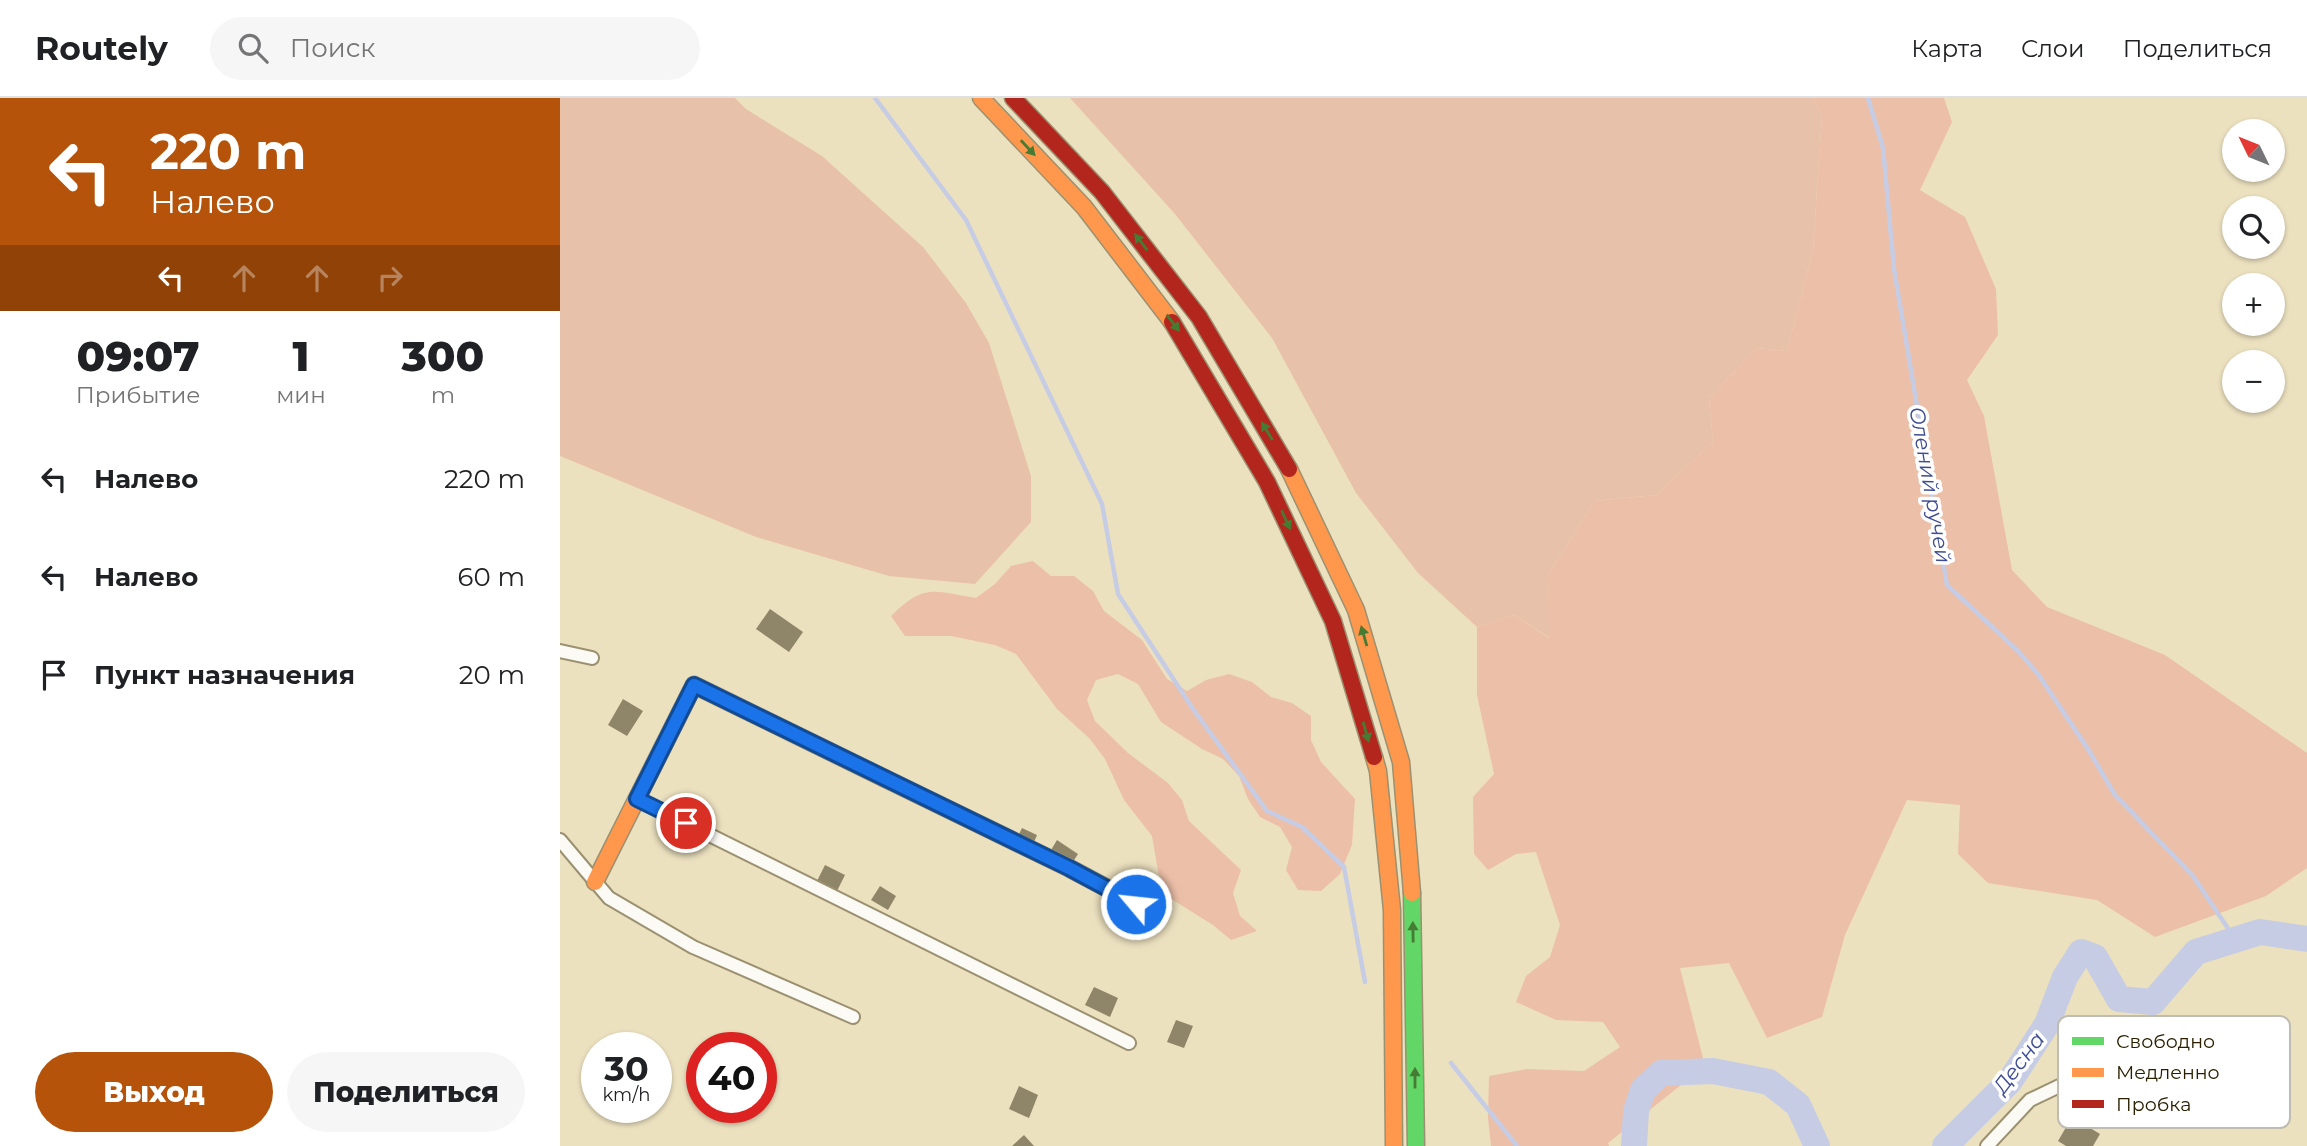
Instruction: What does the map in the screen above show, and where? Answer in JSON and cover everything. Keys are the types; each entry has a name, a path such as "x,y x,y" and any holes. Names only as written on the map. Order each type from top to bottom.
{"main road":[{"path":"981,98 1084,208 1178,330 1267,482 1334,621 1378,771 1392,909 1394,1146"},
{"path":"1013,98 1102,192 1199,317 1290,471 1356,610 1401,762 1413,911 1416,1146"},
{"path":"595,882 694,685 1069,868 1136,904"}],"street":[{"path":"560,651 592,658"},
{"path":"637,799 1129,1043"},
{"path":"560,840 609,898 693,947 853,1017"},
{"path":"1987,1146 2030,1100 2058,1087"}],"shaded area":[{"path":"560,98 735,98 746,109 822,156 923,247 966,303 989,343 1031,476 1031,522 975,584 889,576 756,537 560,456"},
{"path":"1070,98 1813,98 1822,115 1813,249 1787,351 1757,348 1709,398 1713,442 1656,495 1595,501 1548,575 1550,638 1514,615 1477,627 1418,573 1356,493 1272,338 1175,214"},
{"path":"1813,98 1944,98 1952,122 1920,190 1965,217 1996,289 1998,335 1967,380 1984,416 2012,570 2047,607 2165,655 2307,753 2307,868 2266,896 2155,937 2097,900 1988,883 1958,854 1960,805 1907,800 1845,935 1822,1017 1767,1038 1729,963 1680,968 1705,1066 1608,1143 1609,1146 1491,1146 1488,1118 1489,1076 1527,1069 1584,1071 1620,1047 1603,1022 1556,1020 1516,1002 1526,976 1550,957 1560,925 1536,852 1516,854 1488,870 1474,854 1473,797 1494,774 1477,695 1477,627 1514,615 1549,638 1548,575 1595,501 1656,495 1713,442 1709,398 1757,348 1787,351 1813,249 1822,115"},
{"path":"1033,561 1051,576 1074,576 1093,591 1104,611 1142,640 1167,679 1187,691 1206,680 1229,674 1252,682 1271,697 1292,703 1311,716 1311,740 1321,762 1355,799 1352,845 1340,874 1321,891 1298,890 1286,870 1292,847 1280,827 1260,817 1248,799 1239,776 1223,759 1202,749 1161,722 1138,684 1118,674 1096,680 1087,700 1095,721 1128,753 1168,783 1182,800 1189,821 1241,870 1233,893 1240,916 1257,931 1231,940 1213,925 1173,900 1160,882 1152,836 1124,800 1105,759 1090,739 1057,709 1016,654 995,645 951,636 905,636 891,616 913,598 930,592 976,598 995,584 1011,566"}],"building":[{"path":"770,609 803,632 789,652 756,629"},
{"path":"623,699 643,711 627,736 608,725"},
{"path":"1022,828 1037,835 1032,847 1016,840"},
{"path":"1057,840 1078,854 1069,868 1048,855"},
{"path":"825,865 845,875 837,891 817,881"},
{"path":"880,886 896,896 888,910 871,900"},
{"path":"1094,987 1118,998 1110,1017 1085,1005"},
{"path":"1176,1020 1193,1026 1184,1048 1167,1042"},
{"path":"1019,1086 1038,1095 1029,1118 1009,1109"},
{"path":"2066,1128 2090,1128 2100,1134 2093,1146 2066,1146 2058,1141"},
{"path":"1024,1135 1034,1146 1012,1146"}],"waterway":[{"path":"875,98 966,220 1102,504 1118,594 1193,709 1267,811 1302,827 1344,867 1365,982"},
{"name":"Олений ручей","path":"1868,98 1883,148 1894,269 1947,585 2018,651 2038,674 2115,795 2193,876 2235,939"},
{"name":"Десна","path":"1945,1146 2010,1081 2047,1024 2065,977 2081,952 2095,957 2119,999 2153,1002 2196,952 2260,932 2307,939"},
{"path":"1451,1063 1517,1146"},
{"name":"Десна","path":"1634,1146 1636,1111 1643,1090 1661,1073 1713,1071 1769,1082 1798,1105 1817,1146"}],"traffic: fast":[{"path":"884,778 1137,904"},
{"path":"1412,893 1416,1146"}],"traffic: slow":[{"path":"981,98 1084,207 1172,322"},
{"path":"1289,469 1356,610 1401,762 1412,893"},
{"path":"595,882 694,685 884,778"},
{"path":"1374,757 1378,771 1392,910 1394,1146"}],"traffic: jam":[{"path":"1013,98 1102,192 1199,317 1289,469"},
{"path":"1172,322 1267,482 1333,621 1374,757"}],"route":[{"path":"686,823 637,799 694,685 1069,868 1136,904"}]}
